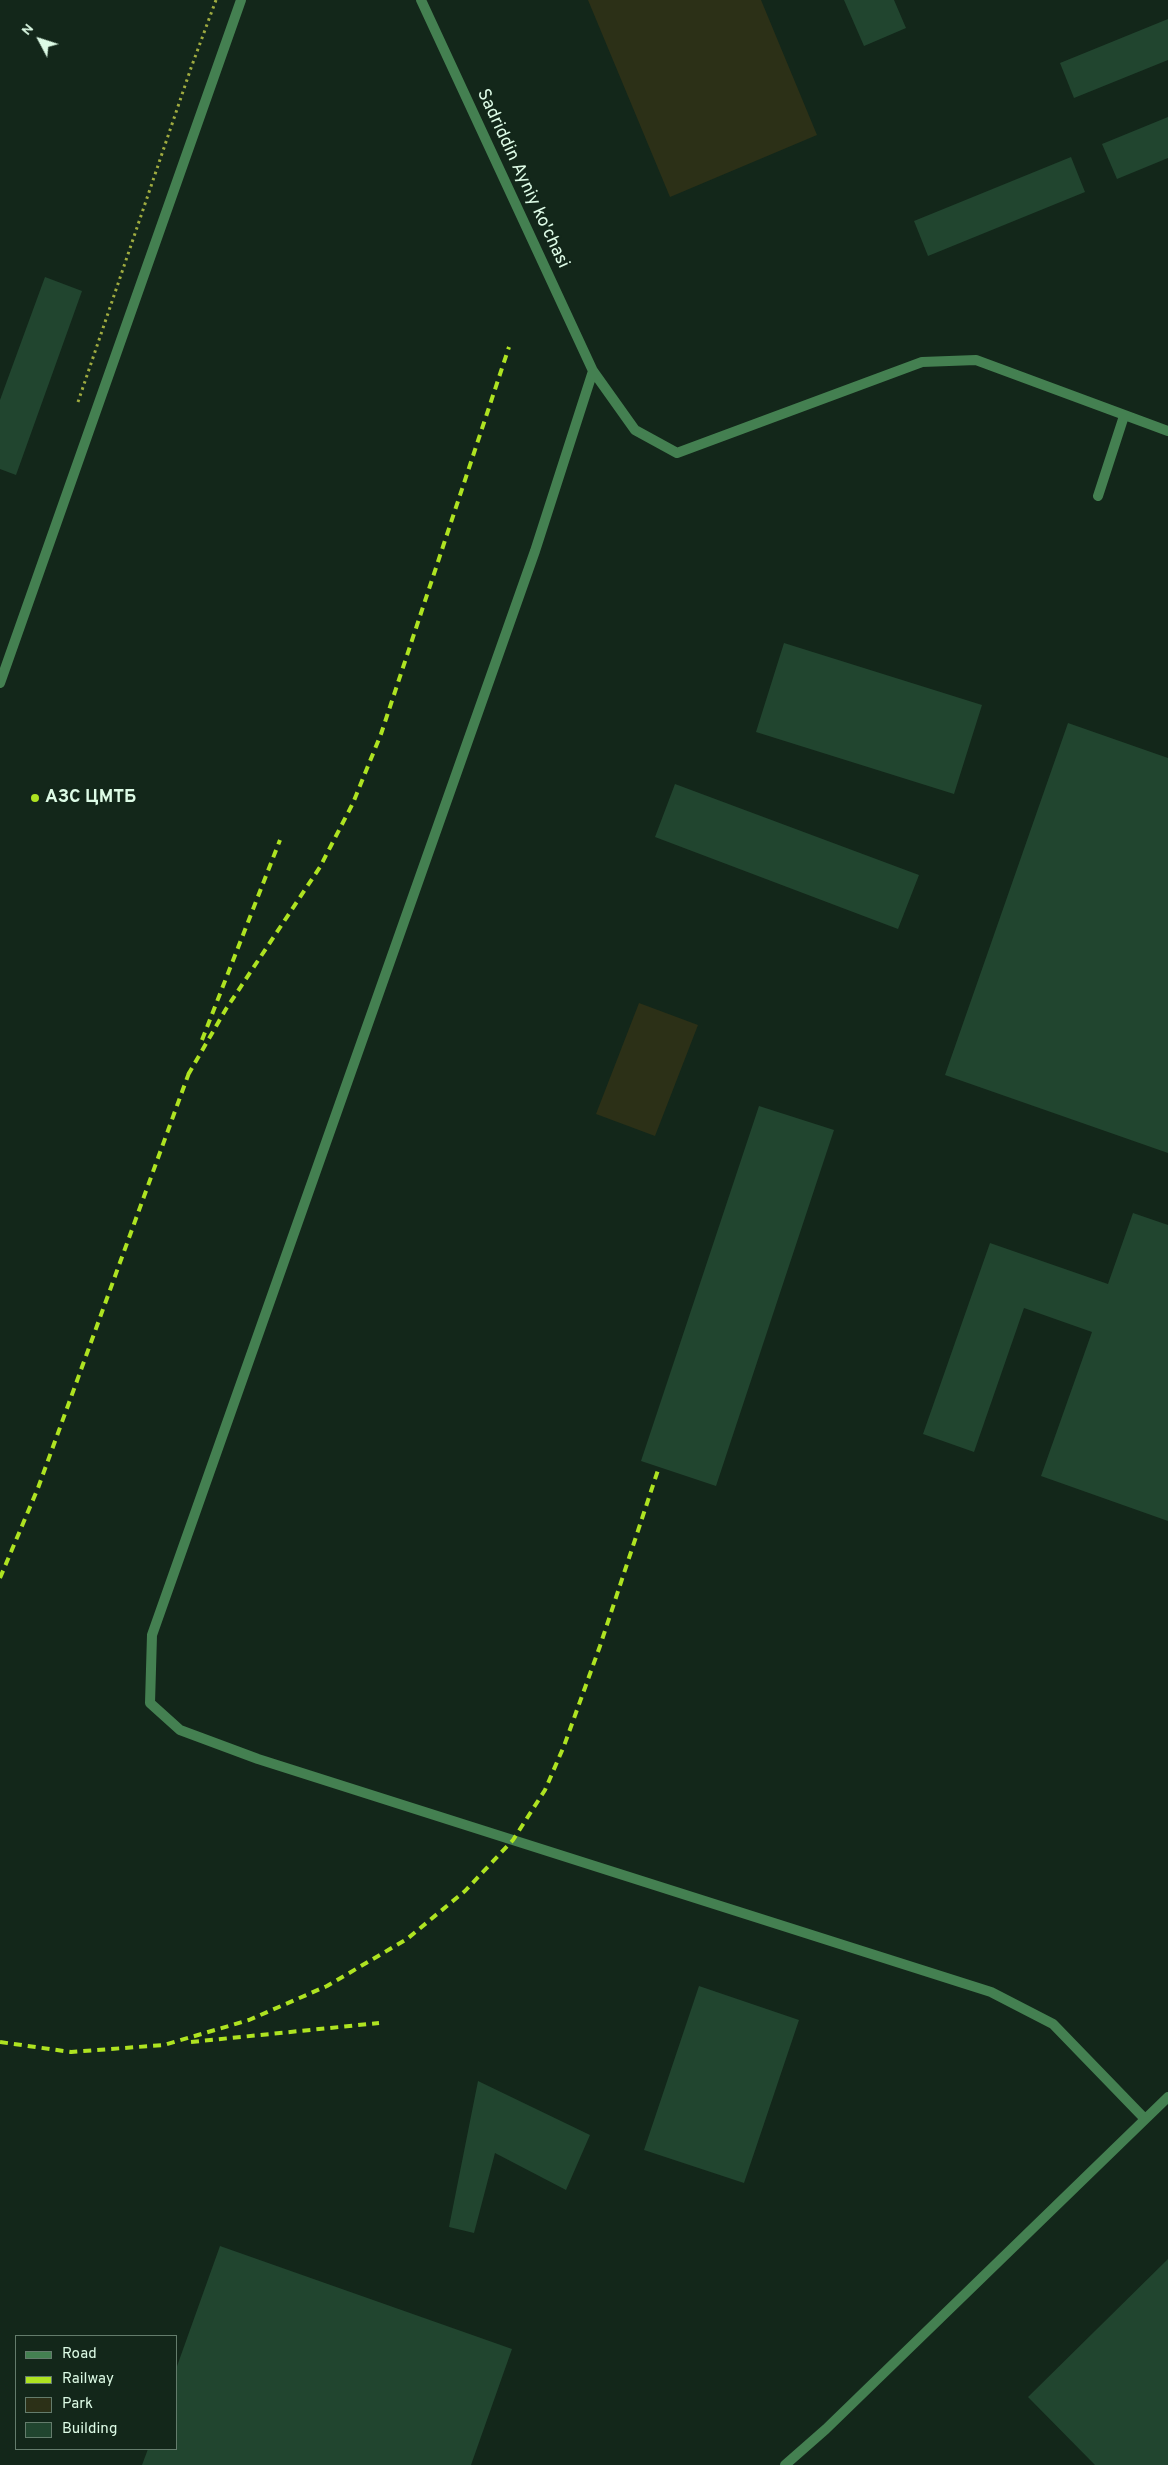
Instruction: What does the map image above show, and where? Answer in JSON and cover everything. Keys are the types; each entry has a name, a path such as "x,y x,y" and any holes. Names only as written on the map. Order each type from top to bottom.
{"street":[{"path":"0,682 242,0"},
{"name":"Sadriddin Ayniy ko'chasi","path":"421,0 593,371 635,430 677,453 922,362 976,360 1168,431"},
{"path":"593,371 535,551 152,1635 150,1703 180,1730 258,1759 991,1992 1054,2024 1144,2118"},
{"path":"1098,496 1124,416"},
{"path":"785,2465 826,2429 1144,2118 1168,2097"}],"path":[{"path":"78,402 191,68 216,0"}],"green space":[{"path":"588,0 761,0 817,135 670,197"},
{"path":"639,1003 698,1025 655,1136 596,1114"}],"building":[{"path":"844,0 894,0 906,28 864,46"},
{"path":"1168,19 1168,60 1074,98 1060,63"},
{"path":"1168,117 1168,158 1117,179 1102,144"},
{"path":"1071,157 1085,192 928,256 914,221"},
{"path":"45,277 82,291 16,475 0,469 0,400"},
{"path":"784,643 982,705 954,794 756,732"},
{"path":"1068,723 1168,758 1168,1153 945,1075"},
{"path":"675,784 919,875 898,929 655,837"},
{"path":"759,1106 834,1130 716,1486 641,1461"},
{"path":"1133,1213 1168,1225 1168,1521 1041,1476 1092,1332 1024,1308 974,1452 923,1434 990,1243 1108,1284"},
{"path":"699,1986 799,2020 744,2183 644,2150"},
{"path":"478,2081 590,2135 566,2190 495,2153 474,2233 449,2227"},
{"path":"220,2246 512,2349 471,2465 142,2465 148,2450 178,2450 178,2363"},
{"path":"1168,2259 1168,2465 1095,2465 1028,2397"}],"railway":[{"path":"188,1075 226,1009 320,867 353,803 381,734 509,347"},
{"path":"202,1040 280,840"},
{"path":"0,1578 38,1488 190,1070"},
{"path":"0,2042 71,2052 164,2045 249,2020 327,1986 407,1939 465,1891 513,1840 545,1790 564,1746 600,1646 659,1467"},
{"path":"191,2042 379,2023"}],"place":[{"name":"АЗС ЦМТБ","path":"35,798"}]}
